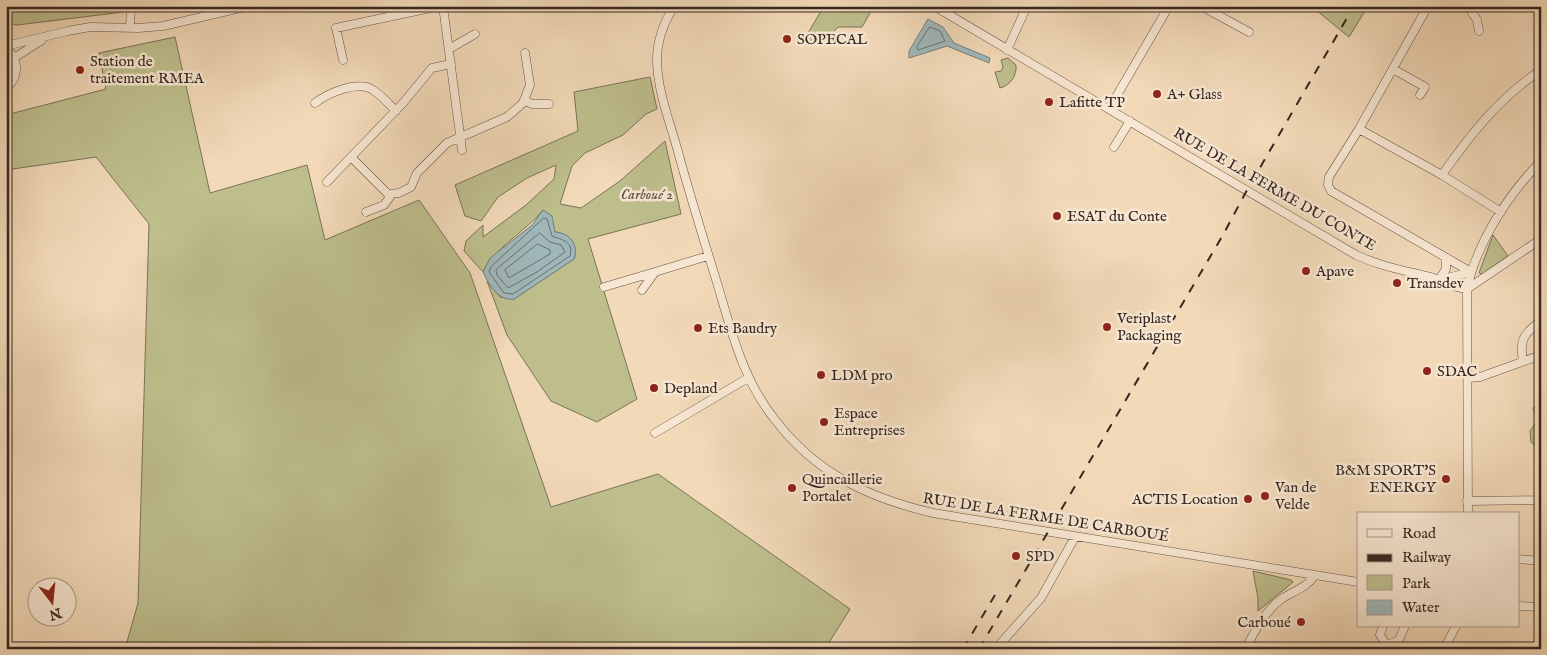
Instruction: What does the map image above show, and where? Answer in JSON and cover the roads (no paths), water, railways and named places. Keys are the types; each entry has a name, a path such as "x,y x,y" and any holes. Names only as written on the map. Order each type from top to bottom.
{"street":[{"path":"130,6 130,28"},
{"path":"6,88 16,73 14,58 6,47 90,28 163,26 249,6"},
{"path":"343,60 336,24 442,6 462,150"},
{"name":"RUE DE LA FERME DE CARBOUÉ","path":"675,6 662,32 658,46 658,76 732,337 748,378 776,422 815,461 847,483 877,497 957,518 1357,582"},
{"name":"RUE DE LA FERME DU CONTE","path":"934,6 1356,255 1395,270 1439,280 1467,289"},
{"path":"1007,50 1027,6"},
{"path":"1110,109 1169,6"},
{"path":"1201,6 1248,32"},
{"path":"1428,6 1329,177 1328,185 1332,190 1470,272"},
{"path":"1468,6 1477,20 1479,30"},
{"path":"449,48 460,44 475,34"},
{"path":"14,58 48,36"},
{"path":"460,44 466,50"},
{"path":"352,158 388,194 400,193 411,187 418,173 447,142 507,117 524,100 530,85 526,53"},
{"path":"327,182 396,111 432,68 451,64"},
{"path":"1393,69 1425,87 1420,95"},
{"path":"1442,175 1470,135 1495,108 1509,94 1541,70"},
{"path":"315,103 325,96 361,86 373,89 396,111"},
{"path":"524,100 532,104 549,104"},
{"path":"1114,147 1130,121"},
{"path":"1359,128 1442,175 1501,212"},
{"path":"1468,512 1466,304 1470,272 1501,212 1541,161"},
{"path":"366,212 384,205 392,194"},
{"path":"1467,289 1541,239"},
{"path":"604,287 708,256"},
{"path":"1439,280 1446,269 1446,259"},
{"path":"642,290 655,272"},
{"name":"RUE DE LA FERME DU CONTE","path":"1439,280 1470,272"},
{"name":"RUE DE LA FERME DU CONTE","path":"1449,284 1466,304"},
{"path":"1524,361 1521,340 1528,331 1541,322"},
{"path":"1468,378 1480,377 1541,355"},
{"path":"655,433 748,378"},
{"path":"1520,560 1540,561 1541,450"},
{"path":"1467,501 1541,500"},
{"path":"1001,643 1041,598 1075,537"},
{"path":"1297,590 1302,573"},
{"path":"1245,649 1269,611 1280,600 1308,585 1314,575"},
{"path":"1520,606 1541,607"},
{"path":"1382,628 1380,635 1385,643 1390,644 1399,640 1403,628"},
{"path":"1444,649 1455,628"}],"water":[{"path":"928,19 943,27 954,43 990,58 989,63 947,46 909,58 909,51"},
{"path":"543,210 552,216 555,232 569,237 572,241 575,249 574,259 514,299 503,297 491,287 483,272 490,258 532,225"}],"railway":[{"path":"979,649 1223,235 1247,190 1354,6"},
{"path":"963,649 995,595"}],"place":[{"name":"SOPECAL","path":"787,39"},
{"name":"Station de traitement RMEA","path":"80,70"},
{"name":"A+ Glass","path":"1157,94"},
{"name":"Lafitte TP","path":"1049,102"},
{"name":"ESAT du Conte","path":"1057,216"},
{"name":"Apave","path":"1306,271"},
{"name":"Transdev","path":"1397,283"},
{"name":"Veriplast Packaging","path":"1107,327"},
{"name":"Ets Baudry","path":"698,328"},
{"name":"SDAC","path":"1427,371"},
{"name":"LDM pro","path":"821,375"},
{"name":"Depland","path":"654,388"},
{"name":"Espace Entreprises","path":"824,422"},
{"name":"B&M SPORT'S ENERGY","path":"1446,479"},
{"name":"Quincaillerie Portalet","path":"792,488"},
{"name":"Van de Velde","path":"1265,496"},
{"name":"ACTIS Location","path":"1248,499"},
{"name":"SPD","path":"1016,556"},
{"name":"Carboué","path":"1301,622"}],"park label":[{"name":"Carboué 2","path":"647,194"}]}
